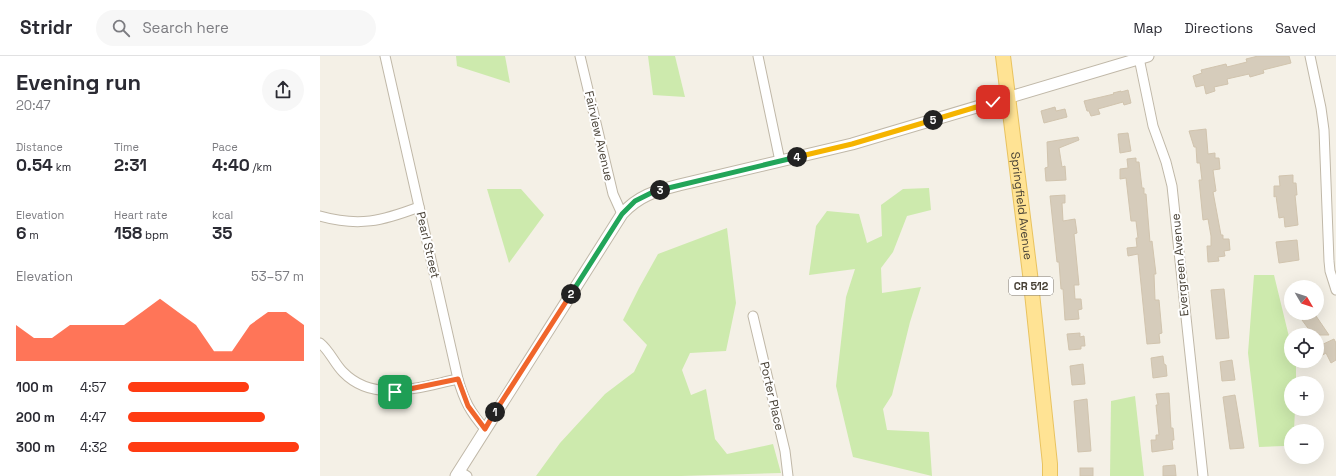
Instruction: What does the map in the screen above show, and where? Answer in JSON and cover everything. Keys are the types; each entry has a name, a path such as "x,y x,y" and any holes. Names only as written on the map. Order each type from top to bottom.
{"main road":[{"name":"Springfield Avenue","path":"1003,56 1030,274 1050,476"}],"street":[{"name":"Pearl Street","path":"385,56 458,379 468,406 485,429"},
{"name":"Fairview Avenue","path":"580,56 613,194 622,214"},
{"path":"758,56 780,161"},
{"path":"1310,56 1324,130 1329,261 1330,271 1336,290"},
{"path":"461,474 485,429 622,214 635,201 653,192 859,142 1143,57"},
{"name":"Evergreen Avenue","path":"1143,57 1153,126 1166,162 1173,191 1185,322 1203,476"},
{"path":"320,216 344,222 367,222 390,218 419,207"},
{"name":"Porter Place","path":"753,316 785,451 788,476"},
{"path":"320,343 328,351 343,372 358,384 366,388 395,392 458,379"}],"green space":[{"path":"456,56 505,56 510,83 457,66"},
{"path":"648,56 675,56 685,97 653,95"},
{"path":"929,188 931,210 907,216 893,252 881,268 882,293 921,287 910,322 892,395 883,409 887,430 929,432 932,476 853,457 836,386 846,297 855,269 809,275 816,226 827,211 859,214 867,243 882,236 881,205 903,189"},
{"path":"487,189 521,189 544,215 509,263"},
{"path":"727,228 736,303 726,351 690,353 682,370 691,395 706,389 715,439 727,454 773,444 781,473 681,476 536,476 560,443 605,394 634,372 647,345 623,320 658,254"},
{"path":"1254,275 1274,275 1287,328 1284,328 1284,368 1296,368 1296,376 1284,376 1284,416 1295,416 1294,424 1284,424 1284,446 1259,447 1248,353"},
{"path":"1135,396 1144,476 1110,476 1111,401"}],"building":[{"path":"1258,56 1289,56 1291,63 1263,70 1264,73 1250,77 1249,74 1227,79 1228,84 1214,87 1215,91 1206,94 1204,85 1196,87 1193,76 1202,73 1201,70 1226,64 1227,67 1247,62 1246,59"},
{"path":"1128,90 1131,103 1124,105 1123,102 1098,109 1100,114 1091,116 1089,111 1087,111 1084,101"},
{"path":"1055,107 1056,111 1065,109 1067,117 1044,123 1041,111"},
{"path":"1206,129 1208,154 1215,153 1215,158 1219,158 1220,169 1213,170 1216,191 1213,192 1221,235 1223,235 1223,239 1229,239 1230,250 1224,251 1225,256 1218,257 1219,261 1208,262 1207,246 1211,246 1211,236 1208,219 1203,220 1199,180 1202,180 1200,163 1197,163 1196,147 1194,147 1189,131"},
{"path":"1128,133 1131,151 1120,153 1118,134"},
{"path":"1078,137 1079,140 1059,148 1062,167 1065,166 1066,180 1046,181 1045,168 1048,167 1047,142"},
{"path":"1136,158 1136,162 1139,162 1142,188 1144,188 1144,194 1146,194 1150,242 1152,241 1156,274 1154,274 1155,300 1159,300 1162,333 1159,334 1160,343 1147,344 1138,254 1128,256 1127,248 1137,247 1136,238 1138,238 1136,221 1131,221 1126,178 1120,179 1120,169 1128,168 1127,159"},
{"path":"1293,175 1293,183 1296,183 1297,195 1295,195 1298,225 1285,227 1284,217 1279,218 1276,196 1274,197 1274,186 1280,186 1279,176"},
{"path":"1065,195 1065,203 1062,203 1063,221 1075,219 1077,233 1074,234 1079,285 1074,285 1075,299 1081,299 1082,309 1078,310 1079,319 1065,320 1063,289 1061,289 1059,262 1057,262 1050,196"},
{"path":"1297,240 1299,260 1279,263 1276,242"},
{"path":"1224,289 1229,338 1216,339 1211,290"},
{"path":"1302,320 1319,320 1329,335 1324,335 1324,328 1308,328"},
{"path":"1080,333 1080,337 1084,336 1085,346 1081,346 1081,349 1069,350 1067,334"},
{"path":"1334,339 1336,343 1336,360 1331,363 1326,353 1324,354 1324,344"},
{"path":"1163,356 1167,376 1153,378 1151,358"},
{"path":"1232,360 1235,380 1222,381 1220,362"},
{"path":"1083,364 1085,384 1072,385 1070,366"},
{"path":"1169,393 1171,428 1173,428 1174,440 1172,440 1173,449 1152,452 1151,440 1156,440 1156,435 1159,435 1156,394"},
{"path":"1235,395 1244,448 1230,449 1223,397"},
{"path":"1087,399 1091,451 1078,452 1074,401"},
{"path":"1175,465 1176,476 1163,476 1163,466"},
{"path":"1080,468 1093,468 1093,476 1080,476"}],"route":[{"path":"395,392 458,379 463,397 472,413 485,429 622,214 635,201 653,192 852,144 993,102"}]}
